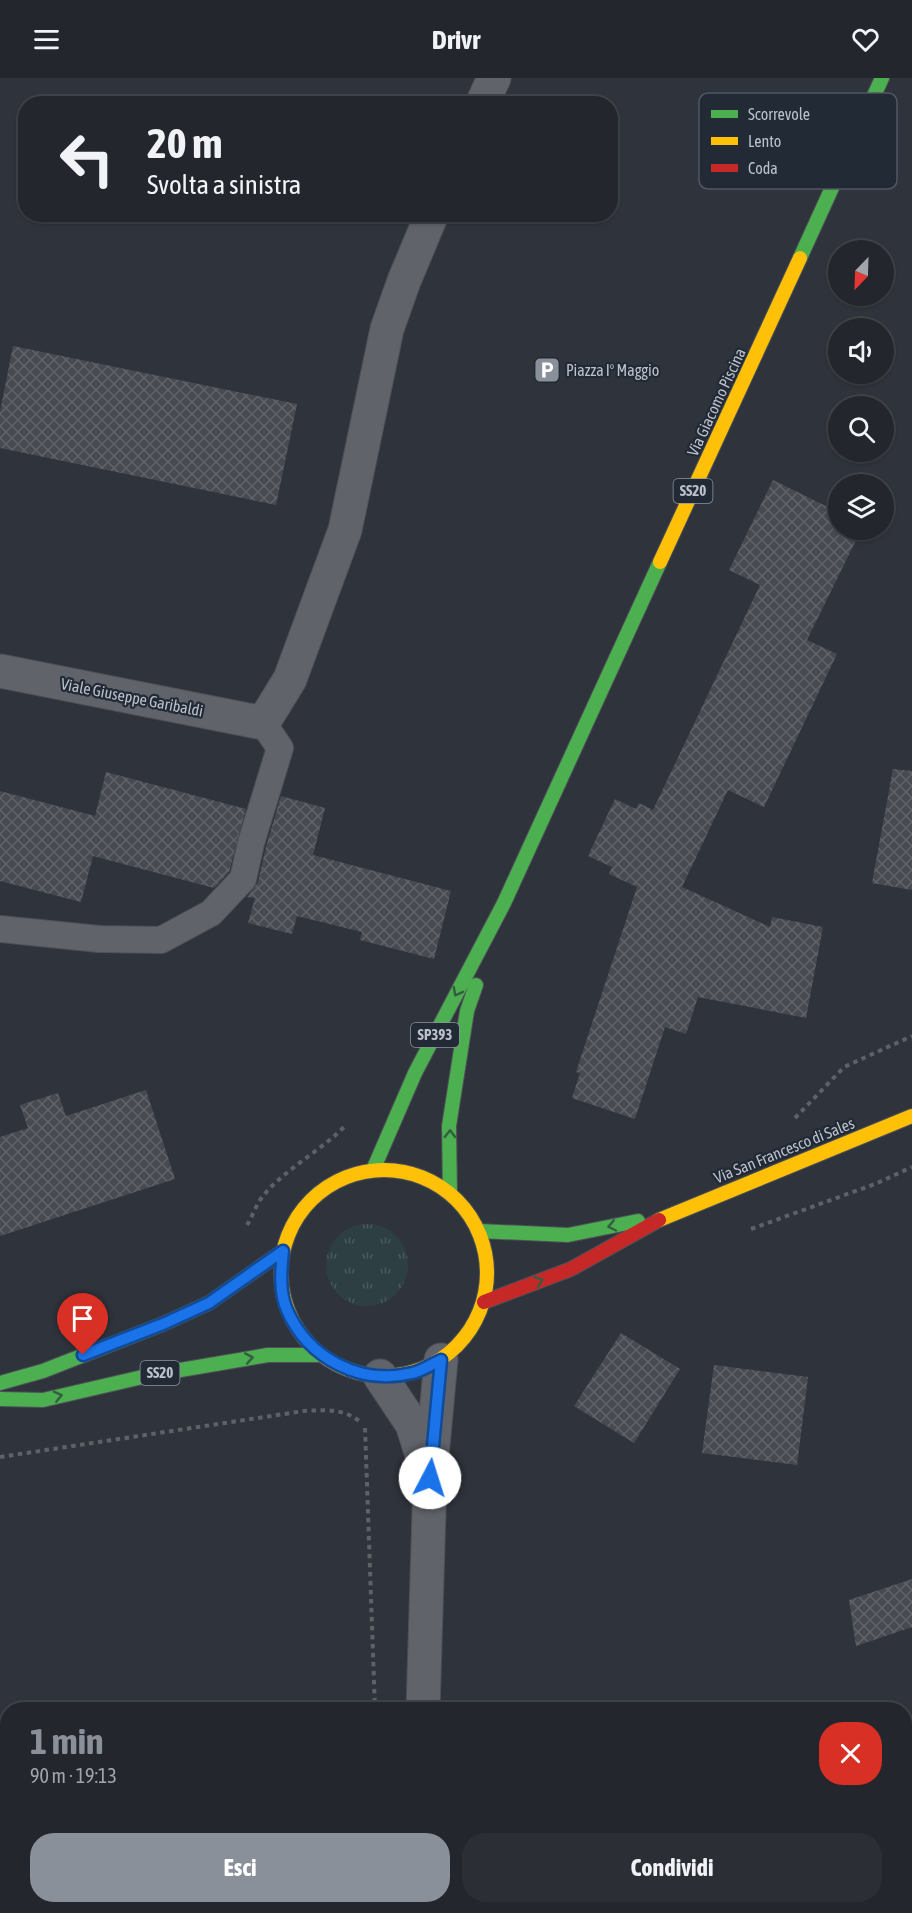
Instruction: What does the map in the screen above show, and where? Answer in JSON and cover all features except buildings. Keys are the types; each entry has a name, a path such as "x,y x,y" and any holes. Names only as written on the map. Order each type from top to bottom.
{"main road":[{"name":"Via Giacomo Piscina","path":"875,93 882,78"},
{"name":"Via Giacomo Piscina","path":"373,1170 415,1073 504,903 831,189"},
{"name":"Via Giacomo Piscina","path":"450,1192 449,1126 467,1011 504,903"},
{"name":"Via San Francesco di Sales","path":"669,1215 912,1116"},
{"path":"373,1170 409,1173 450,1192 466,1210 479,1231 488,1266 484,1302 475,1324 460,1344 441,1360 412,1373 380,1376 349,1371 321,1355 300,1334 286,1308 280,1280 283,1251 294,1220 315,1196 341,1179 373,1170"},
{"path":"479,1231 568,1235 669,1215"},
{"path":"484,1302 571,1269 669,1215"},
{"path":"0,1383 43,1371 163,1324 209,1303 283,1251"},
{"name":"SS20","path":"0,1399 43,1400 151,1375 268,1355 321,1355"}],"street":[{"path":"486,96 494,78"},
{"path":"263,723 290,679 345,530 387,329 429,222"},
{"name":"Viale Giuseppe Garibaldi","path":"0,670 263,723"},
{"path":"423,1702 430,1478 441,1360"},
{"path":"380,1376 412,1424 430,1478"}],"lane":[{"path":"0,929 99,939 161,940 211,912 243,879 251,843 280,748 263,723"}],"path":[{"path":"0,1457 304,1411 332,1410 352,1416 365,1425 375,1702"}],"green space":[{"path":"367,1224 383,1227 396,1236 405,1249 408,1265 405,1281 396,1294 383,1303 367,1306 351,1303 338,1294 329,1281 326,1265 329,1249 338,1236 351,1227"}],"traffic: fast":[{"path":"875,93 882,78"},
{"path":"800,258 831,189"},
{"path":"373,1170 415,1073 504,903 660,562"},
{"path":"450,1193 449,1126 467,1011 476,985"},
{"path":"479,1231 568,1235 638,1221"},
{"path":"0,1383 43,1371 163,1324 209,1303 283,1251"},
{"path":"0,1399 43,1400 151,1375 268,1355 321,1355"}],"traffic: slow":[{"path":"660,562 800,258"},
{"path":"659,1220 912,1116"},
{"path":"374,1170 394,1170 414,1174 433,1182 457,1200 475,1224 483,1243 487,1273 483,1303 475,1322 457,1346 433,1364 414,1372 394,1376 374,1376 354,1372 335,1364 319,1353 304,1338 293,1322 285,1303 281,1283 281,1263 285,1243 293,1224 304,1208 319,1193 335,1182 354,1174 374,1170"}],"traffic: jam":[{"path":"484,1302 571,1269 659,1220"}],"place":[{"name":"Piazza I° Maggio","path":"547,370"}],"route":[{"path":"83,1355 163,1324 209,1303 283,1251 280,1280 286,1308 300,1334 321,1355 349,1371 380,1376 412,1373 441,1360 430,1478"}]}
